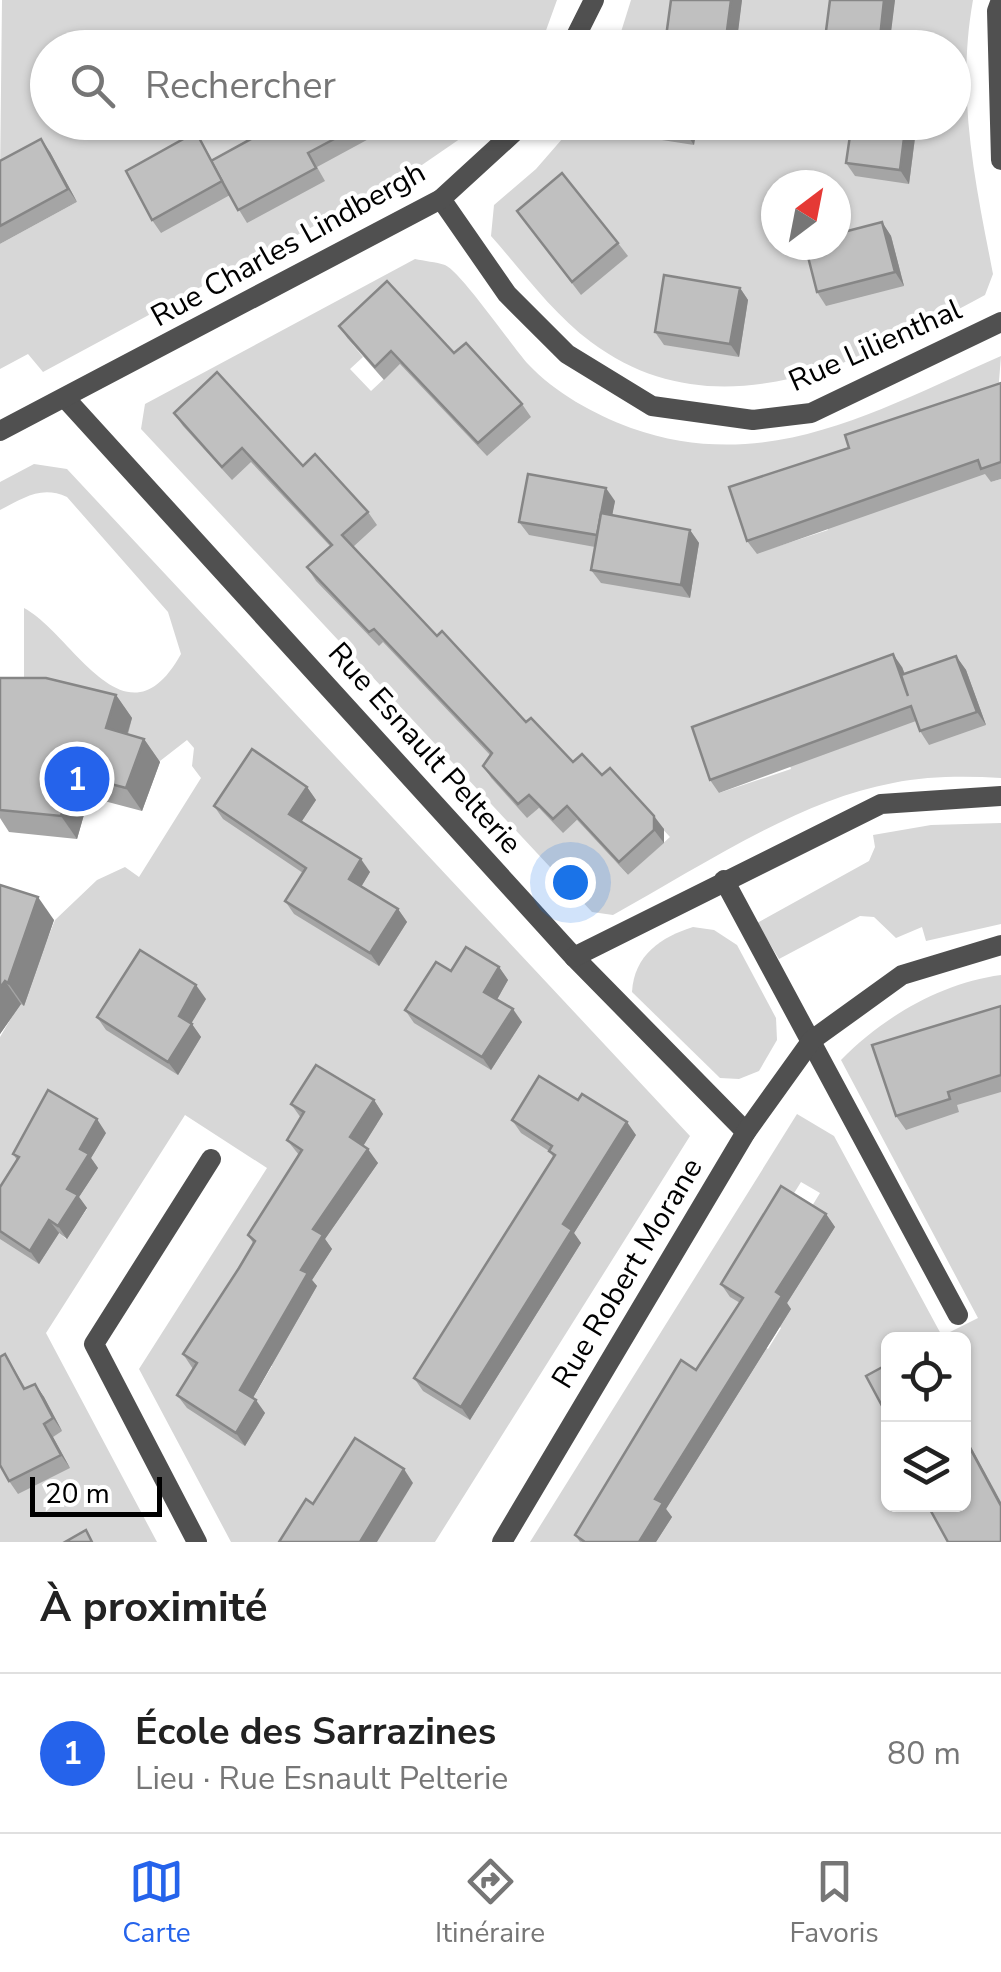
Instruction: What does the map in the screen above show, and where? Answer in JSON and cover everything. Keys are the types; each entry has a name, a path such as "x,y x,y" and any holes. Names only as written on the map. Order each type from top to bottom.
{"street":[{"path":"579,30 594,0"},
{"path":"1001,0 997,11 1001,160"},
{"name":"Rue Charles Lindbergh","path":"0,430 440,199 505,140"},
{"name":"Rue Lilienthal","path":"440,199 507,294 567,354 652,406 753,420 811,413 1001,322"},
{"name":"Rue Esnault Pelterie","path":"66,398 574,958 746,1132"},
{"path":"574,958 882,804 1001,796"},
{"path":"724,880 958,1315"},
{"name":"Rue Robert Morane","path":"502,1542 746,1132 812,1040 902,976 1001,945"},
{"path":"197,1542 94,1344 211,1159"}],"shaded area":[{"path":"2,0 557,0 546,30 30,30 30,140 458,140 403,178 43,372 28,354 0,369 0,244 77,202 0,179"},
{"path":"631,0 682,0 678,30 622,30"},
{"path":"742,0 841,0 837,30 738,30"},
{"path":"895,0 973,0 969,30 891,30"},
{"path":"561,140 681,140 694,145 695,140 970,140 993,274 985,295 891,343 791,378 740,386 689,384 639,370 591,342 551,305 491,236 494,205 536,169"},
{"path":"415,259 452,270 528,364 563,393 631,428 681,441 729,445 775,441 821,430 910,397 1001,356 991,482 1001,479 1001,778 920,779 857,792 821,804 749,838 613,915 592,912 141,429 145,404","holes":["433,333 371,391 350,369 363,357 348,339","810,477 828,530 757,553","774,716 791,769 719,793","492,779 619,782 670,837 628,875 577,820 563,832 539,808 527,817"]},
{"path":"34,464 67,469 690,1136 435,1542 231,1542 139,1369 267,1168 185,1115 46,1333 157,1542 0,1542 0,1450 34,1403 0,1358 0,1239 59,1233 66,1239 87,1209 0,1215 0,1037 26,993 55,920 97,880 125,867 139,877 201,778 192,766 194,748 187,740 160,761 24,702 24,608 100,678 120,690 140,692 160,681 181,654 168,612 67,497 41,493 0,510 0,482","holes":["216,1331 272,1366 250,1403 206,1376"]},
{"path":"1001,823 1001,924 926,941 922,927 896,938 874,917 860,916 779,959 757,923 869,861 875,847 873,835 931,825"},
{"path":"693,927 714,930 737,945 776,1018 777,1040 759,1071 739,1079 720,1078 632,992 638,968 651,949"},
{"path":"1001,975 1001,1502 971,1449 971,1332 950,1332 978,1318 841,1060 894,1016 957,986"},
{"path":"797,1114 834,1136 940,1332 881,1332 881,1512 953,1512 959,1542 530,1542","holes":["801,1182 820,1193 809,1211 775,1322 781,1328 768,1349 739,1331 752,1311 730,1296"]}],"building":[{"path":"671,0 731,0 727,30 667,30"},
{"path":"830,0 884,0 881,30 826,30"},
{"path":"42,140 68,189 0,226 0,161"},
{"path":"182,140 200,140 222,181 152,220 126,171"},
{"path":"249,140 332,140 308,153 316,168 238,210 211,161"},
{"path":"849,140 904,140 900,170 846,163"},
{"path":"562,173 618,243 572,282 517,211"},
{"path":"882,222 895,272 817,292 809,260 851,260 851,230"},
{"path":"664,275 740,288 730,344 655,332"},
{"path":"387,281 454,353 466,343 522,404 478,443 391,351 375,367 339,326"},
{"path":"217,372 303,466 315,454 368,512 342,535 437,636 442,631 526,722 531,718 573,762 582,754 602,775 610,768 654,816 654,830 619,862 567,806 553,819 529,795 518,804 483,766 492,753 374,629 369,632 307,567 332,545 242,448 222,467 174,413"},
{"path":"1001,383 1001,462 981,469 978,460 747,541 729,487 849,448 845,435"},
{"path":"528,474 606,488 597,535 519,522"},
{"path":"601,513 690,530 681,585 591,570"},
{"path":"893,654 908,696 901,675 956,656 977,712 920,731 911,706 710,780 692,727"},
{"path":"0,678 46,678 116,695 106,728 144,739 126,788 73,774 61,816 0,810"},
{"path":"252,749 307,787 289,814 361,859 349,879 398,909 370,953 285,901 306,868 214,806"},
{"path":"0,885 38,897 8,983 5,981 0,988"},
{"path":"466,947 499,967 484,992 513,1009 482,1057 405,1010 436,962 451,971"},
{"path":"140,950 196,985 179,1016 192,1024 168,1062 97,1017"},
{"path":"1001,1006 1001,1075 948,1092 950,1099 896,1116 872,1045"},
{"path":"316,1065 374,1100 350,1137 368,1149 313,1229 323,1235 301,1270 308,1273 240,1390 256,1400 236,1433 177,1395 197,1363 183,1354 255,1241 248,1235 302,1150 287,1140 304,1112 291,1104"},
{"path":"539,1076 578,1100 582,1094 627,1122 563,1224 572,1230 461,1407 414,1378 555,1155 549,1151 552,1146 512,1120"},
{"path":"48,1090 97,1119 80,1149 89,1154 67,1189 78,1195 58,1226 49,1220 30,1251 0,1231 0,1187 19,1157 13,1154"},
{"path":"781,1186 826,1214 776,1292 782,1296 655,1499 663,1503 639,1542 585,1542 575,1535 681,1360 696,1370 743,1298 721,1284"},
{"path":"5,1354 24,1389 35,1384 53,1418 44,1424 61,1455 9,1481 0,1465 0,1357"},
{"path":"881,1368 881,1404 866,1376"},
{"path":"355,1438 404,1469 360,1542 279,1542 306,1499 313,1504"},
{"path":"971,1450 1001,1506 1001,1542 948,1542 931,1512 971,1512"},
{"path":"86,1530 92,1542 65,1542"}],"place":[{"name":"École des Sarrazines","path":"77,779"}]}
